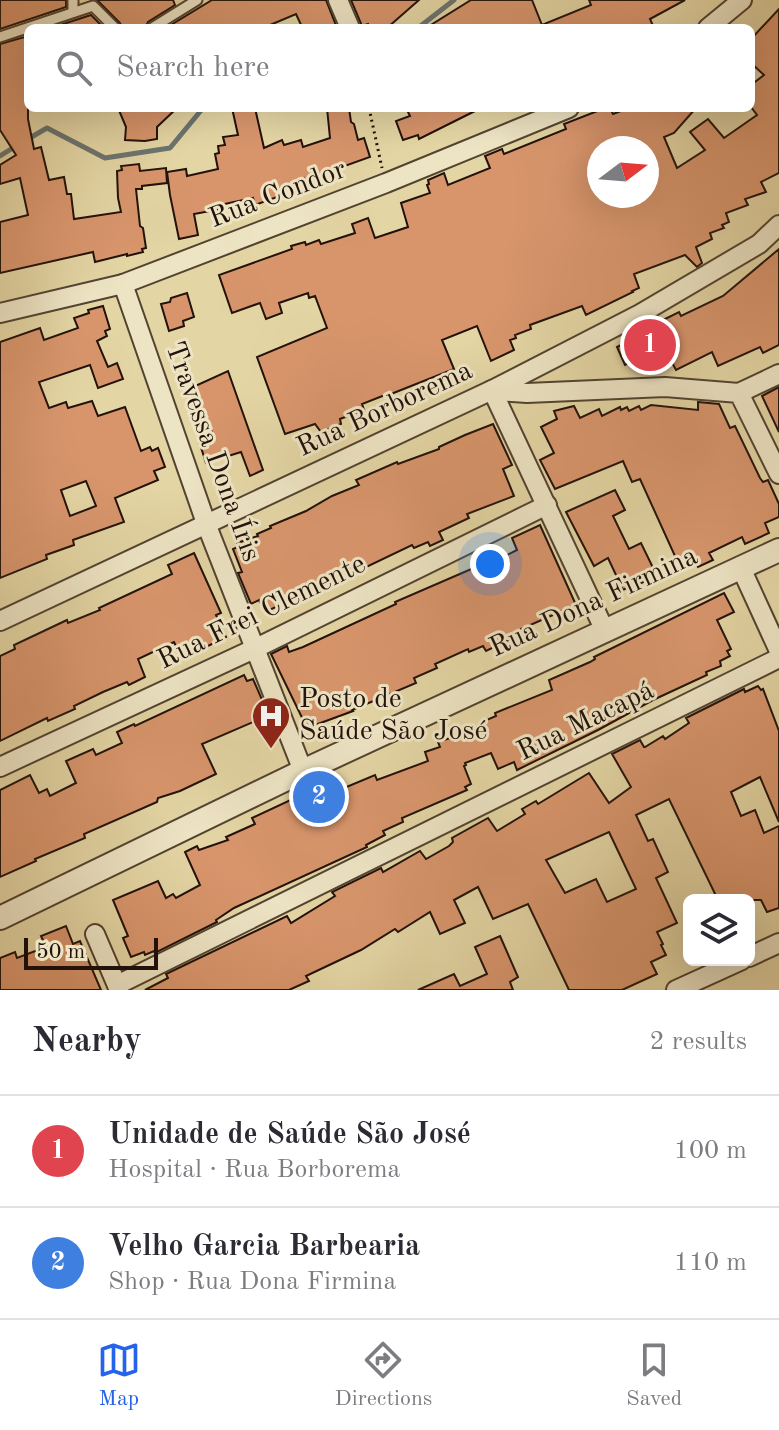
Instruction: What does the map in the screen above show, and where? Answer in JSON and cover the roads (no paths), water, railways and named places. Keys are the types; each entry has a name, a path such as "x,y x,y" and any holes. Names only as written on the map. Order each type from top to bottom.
{"street":[{"path":"338,0 348,24"},
{"path":"713,24 742,0"},
{"name":"Rua Condor","path":"0,313 123,284 386,183 559,112"},
{"name":"Rua Borborema","path":"0,621 492,390 640,314 759,244 779,225"},
{"name":"Travessa Dona Íris","path":"123,284 207,526 303,771"},
{"path":"492,390 527,393 665,387 739,393 779,374"},
{"path":"492,390 605,631"},
{"path":"739,393 779,474"},
{"name":"Rua Frei Clemente","path":"0,767 256,648 547,505"},
{"name":"Rua Dona Firmina","path":"0,918 303,771 779,550"},
{"path":"741,568 779,651"},
{"name":"Rua Macapá","path":"118,988 779,658"},
{"path":"95,934 118,988"},
{"path":"755,954 779,943"},
{"path":"676,990 729,966"}],"lane":[{"path":"73,0 73,12"},
{"path":"158,24 197,0"},
{"path":"38,24 93,6 111,24"},
{"path":"0,37 24,29"}],"waterway":[{"path":"423,24 454,0"},
{"path":"28,139 47,128 105,158 170,148 200,112"},
{"path":"0,156 16,146"}],"place":[{"name":"Unidade de Saúde São José","path":"650,345"},
{"name":"Posto de Saúde São José","path":"271,750"},
{"name":"Velho Garcia Barbearia","path":"319,797"}]}
